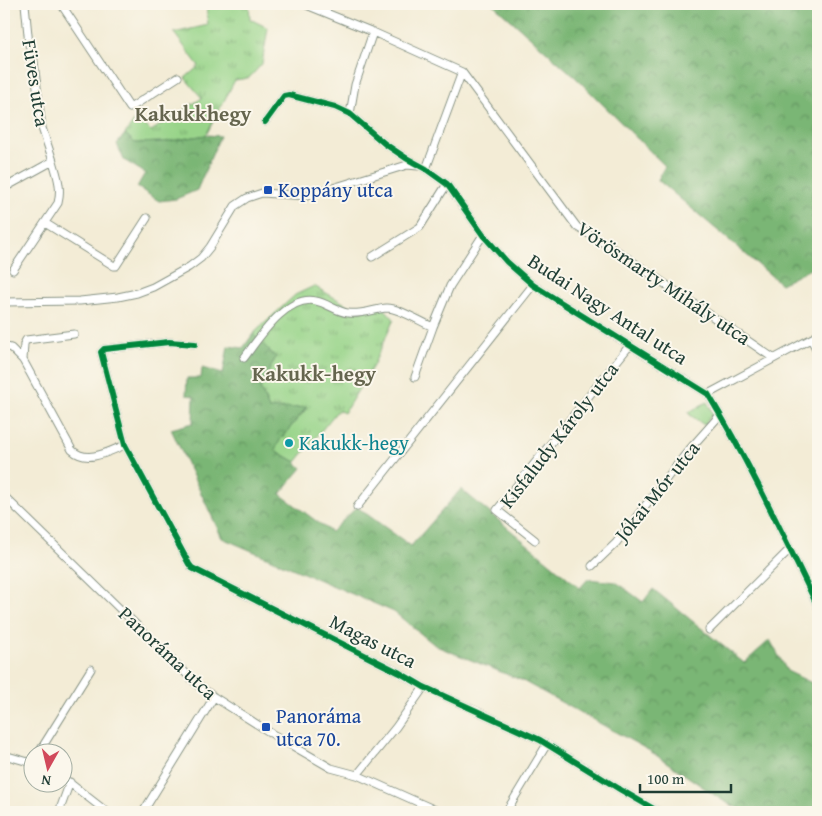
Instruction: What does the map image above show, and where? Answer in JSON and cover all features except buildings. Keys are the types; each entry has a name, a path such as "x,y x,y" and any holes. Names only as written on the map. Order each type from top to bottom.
{"street":[{"name":"Füves utca","path":"25,4 29,45 33,54 42,128 58,178 60,191 58,203 45,223"},
{"path":"61,4 130,108 178,76"},
{"name":"Vörösmarty Mihály utca","path":"308,5 462,72 577,227 617,251 773,358"},
{"path":"350,114 354,85 373,32"},
{"path":"4,302 80,301 118,298 137,293 153,287 201,258 210,247 235,206 247,198 262,193 307,196 406,165 423,168 462,72"},
{"name":"Budai Nagy Antal utca","path":"265,122 284,96 289,95 335,107 350,114 386,144 447,184 483,235 507,262 533,285 708,394"},
{"path":"4,188 52,161"},
{"path":"818,174 816,196 818,214"},
{"path":"372,257 420,227 447,184"},
{"path":"13,270 45,223 116,266 147,218"},
{"path":"415,377 450,286 483,235"},
{"path":"357,507 533,285"},
{"path":"244,358 264,330 301,300 316,300 346,313 358,314 386,308 395,310 433,327"},
{"path":"23,360 26,340 74,334"},
{"path":"818,335 708,394 790,549 818,607"},
{"path":"811,339 818,352"},
{"name":"Magas utca","path":"195,344 169,342 104,349 101,352 125,445 192,568 424,687 547,744 659,812"},
{"name":"Kisfaludy Károly utca","path":"535,540 497,510 630,345"},
{"path":"4,346 11,348 23,360 72,450 78,456 100,455 125,445"},
{"name":"Jókai Mór utca","path":"592,566 616,543 688,451 720,415"},
{"name":"Panoráma utca","path":"4,496 199,686 214,698 331,768 357,775 440,812"},
{"path":"709,630 790,549"},
{"path":"44,744 91,669"},
{"path":"357,775 396,727 424,687"},
{"path":"143,812 214,698"},
{"path":"506,812 547,744"},
{"path":"4,755 22,760"},
{"path":"72,784 107,812"},
{"path":"59,812 66,794"}],"green space":[{"path":"206,4 249,4 250,19 268,28 262,64 249,78 235,80 206,135 164,142 135,143 125,134 137,117 151,131 202,98 185,78 199,66 174,33 208,25"},
{"path":"493,4 818,4 818,265 781,284 658,180 665,166 575,77"},
{"path":"125,134 135,143 164,142 206,135 220,136 197,190 176,199 159,201 137,187 145,173 124,160 117,144"},
{"path":"314,286 358,311 382,306 394,319 373,366 344,413 338,410 296,462 275,450 280,440 307,408 269,409 260,388 276,357 253,334 295,295"},
{"path":"253,334 276,357 260,388 269,409 307,407 280,440 275,450 296,462 302,468 280,494 331,532 357,507 411,546 461,489 580,588 588,579 616,582 643,602 653,589 744,663 770,640 787,671 818,686 818,812 745,812 722,800 650,751 521,680 436,646 394,612 222,538 171,429 193,423 194,396 186,395 187,378 201,378 202,368 223,374 228,346 243,348"},
{"path":"707,402 713,414 704,425 689,414 689,412"}],"cycle path":[{"path":"265,122 284,96 289,95 335,107 350,114 385,144 447,184 483,235 507,262 533,285 708,394 752,472 818,607"},
{"path":"195,344 169,342 104,349 101,352 125,445 192,568 400,673 424,687 540,740 659,812"}],"place":[{"name":"Koppány utca","path":"268,190"},
{"name":"Kakukk-hegy","path":"289,443"},
{"name":"Panoráma utca 70.","path":"266,727"}],"district":[{"name":"Kakukkhegy","path":"193,114"},
{"name":"Kakukk-hegy","path":"314,374"}]}
